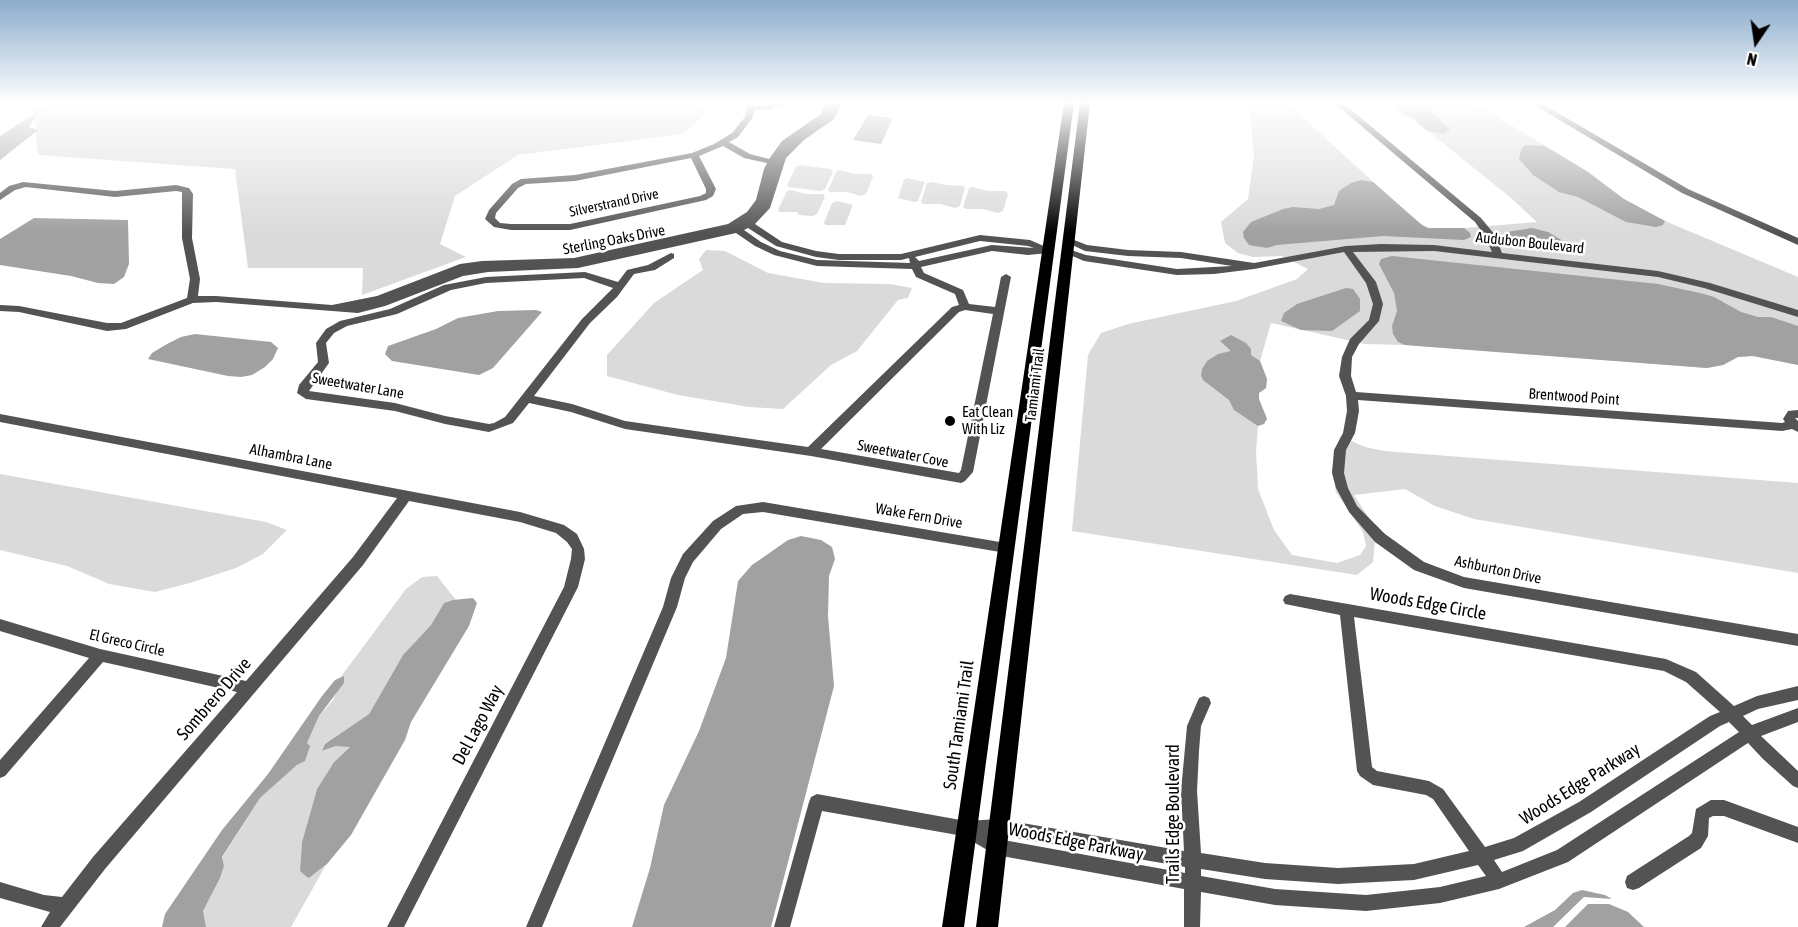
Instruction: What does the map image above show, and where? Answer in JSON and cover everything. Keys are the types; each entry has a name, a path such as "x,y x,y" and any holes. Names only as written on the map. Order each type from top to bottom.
{"main road":[{"path":"1063,146 1057,188 1061,226 1059,240 1069,247"},
{"name":"Tamiami Trail","path":"999,827 1080,146"},
{"name":"Tamiami Trail","path":"1007,538 1057,188"},
{"path":"1048,250 1055,262 1054,282 1060,318"},
{"name":"South Tamiami Trail","path":"952,927 1007,538"},
{"path":"987,927 999,827"}],"street":[{"name":"Silverstrand Drive","path":"694,155 711,189 710,194 703,198 570,227 511,227 497,225 490,219 492,212 507,195 524,181 575,178 694,155 716,146"},
{"path":"731,146 747,156 777,159 792,146"},
{"path":"777,159 783,146"},
{"path":"1390,146 1478,220 1490,235 1498,254"},
{"path":"1609,146 1685,191 1798,242"},
{"name":"Sterling Oaks Drive","path":"0,308 19,309 117,327 133,324 192,300 216,299 332,308 380,306 460,273 488,269 578,265 629,251 734,228 761,212 769,201 777,159"},
{"path":"0,197 12,188 26,184 115,194 176,188 186,190 188,194 187,238 195,279 192,300"},
{"path":"745,222 779,244 816,254 874,258 915,254 980,238 1030,243 1048,250"},
{"path":"734,228 758,244 795,259 841,265 889,267 920,265 992,248 1028,252 1048,250"},
{"name":"Audubon Boulevard","path":"1069,247 1084,258 1147,265 1177,272 1214,271 1254,266 1346,249 1413,247 1498,254 1666,275 1714,287 1798,314"},
{"name":"Audubon Boulevard","path":"1069,247 1180,255 1254,266"},
{"name":"Ashburton Drive","path":"1346,249 1371,282 1378,304 1374,321 1354,342 1347,357 1345,376 1352,396 1352,422 1338,461 1342,488 1353,509 1367,527 1409,560 1449,577 1481,585 1798,640"},
{"path":"629,251 636,271"},
{"path":"915,254 921,275 934,282 951,286 959,292 965,307"},
{"name":"Sweetwater Lane","path":"618,286 585,275 473,281 380,306 344,323 324,337 321,346 324,363 303,388 304,394 340,402 395,407 489,428 506,422 545,376 586,321 613,295 618,286 636,271 671,256"},
{"name":"Sweetwater Cove","path":"525,398 625,424 811,452 955,479 961,478 967,472 1006,277"},
{"name":"Sterling Oaks Drive","path":"0,302 19,309"},
{"path":"811,452 956,309 965,307 999,310"},
{"path":"545,376 547,402"},
{"name":"Brentwood Point","path":"1352,396 1782,427 1797,422"},
{"name":"Alhambra Lane","path":"0,418 542,522 560,529 572,538"},
{"name":"Sombrero Drive","path":"49,927 63,906 358,561 406,495"},
{"name":"Wake Fern Drive","path":"534,927 670,607 678,578 688,558 717,525 740,509 763,507 827,517 1007,538"},
{"name":"Del Lago Way","path":"395,927 572,587 578,549 572,538"},
{"path":"1290,600 1347,610"},
{"name":"Woods Edge Circle","path":"1499,881 1480,858 1456,817 1438,794 1429,788 1373,778 1365,771 1347,610 1666,665 1691,677 1731,713 1768,754 1798,781"},
{"name":"El Greco Circle","path":"0,625 100,655 249,688"},
{"path":"0,771 100,655"},
{"name":"Woods Edge Parkway","path":"966,829 999,827 1267,871 1338,876 1414,872 1480,858 1517,844 1551,828 1704,727 1731,713 1798,693"},
{"name":"Trails Edge Boulevard","path":"1192,927 1193,860 1189,791 1191,751 1194,726 1204,703"},
{"name":"Woods Edge Parkway","path":"966,829 996,847 1275,897 1366,903 1440,895 1499,881 1552,860 1588,841 1749,732 1798,715"},
{"path":"782,927 817,802 966,829"},
{"path":"1633,882 1695,842 1700,836 1702,814 1712,808 1724,808 1798,836"},
{"path":"0,890 63,906"}],"shaded area":[{"path":"0,146 17,146 0,160"},
{"path":"37,146 587,146 518,155 455,196 440,244 466,257 362,295 363,268 248,268 235,169 38,155"},
{"path":"1253,146 1334,146 1415,220 1428,228 1464,228 1537,222 1447,146 1546,146 1588,172 1624,199 1665,221 1798,277 1798,365 1753,356 1738,357 1723,365 1707,368 1405,345 1365,344 1271,323 1260,361 1267,379 1266,388 1259,393 1259,399 1267,419 1258,426 1256,451 1258,489 1274,530 1292,555 1337,563 1360,555 1366,546 1363,532 1336,492 1332,469 1340,436 1365,447 1384,451 1798,483 1798,573 1474,519 1435,506 1405,489 1354,495 1376,529 1373,562 1357,575 1072,531 1088,355 1101,333 1128,324 1236,301 1297,279 1308,269 1282,256 1253,257 1238,253 1225,243 1221,222 1248,199"},
{"path":"1524,146 1545,146 1588,172 1624,199 1665,221 1663,225 1656,227 1626,222 1578,197 1559,192 1533,175 1519,159"},
{"path":"800,165 831,169 833,172 825,189 820,191 789,187 787,185 796,167"},
{"path":"840,170 855,174 871,174 873,177 866,194 861,196 847,192 830,192 828,190 836,172"},
{"path":"907,178 925,182 918,201 898,198 904,180"},
{"path":"1361,180 1373,182 1422,225 1428,228 1464,228 1471,237 1464,240 1383,236 1277,245 1267,248 1249,245 1244,238 1243,232 1251,222 1283,209 1293,207 1319,209 1334,205 1339,191"},
{"path":"927,183 963,186 965,188 960,206 955,208 940,204 923,204 921,202"},
{"path":"969,188 988,191 1005,191 1008,194 1003,211 998,213 963,207"},
{"path":"787,191 806,194 823,194 825,197 817,214 812,216 799,215 797,212 780,212 778,210"},
{"path":"837,201 853,205 845,225 826,225 824,223 832,203"},
{"path":"34,218 128,220 129,264 124,277 114,284 98,283 71,276 0,265 0,239"},
{"path":"1532,228 1548,232 1573,247 1574,251 1566,253 1527,249 1517,245 1508,237 1507,232"},
{"path":"706,250 725,251 768,273 824,283 890,284 912,288 908,298 898,300 857,351 831,365 783,409 749,407 678,395 607,376 607,355 654,303 703,270 699,259"},
{"path":"1392,256 1658,284 1700,293 1714,297 1741,312 1758,317 1771,317 1798,326 1798,365 1753,356 1738,357 1723,365 1707,368 1405,345 1398,342 1393,334 1392,326 1397,311 1394,293 1379,264 1381,259"},
{"path":"1346,288 1353,289 1360,299 1360,311 1332,331 1301,330 1281,321 1284,313 1297,304"},
{"path":"536,310 542,312 493,368 479,375 392,361 385,354 388,346 436,329 458,318 498,311"},
{"path":"195,334 271,342 278,348 273,359 265,367 252,375 241,377 148,359 152,353 167,344 181,337"},
{"path":"1231,335 1246,343 1251,349 1251,355 1260,361 1267,379 1266,388 1259,393 1259,399 1267,419 1264,424 1258,426 1234,410 1229,400 1203,380 1201,375 1207,361 1218,354 1231,351 1220,341"},
{"path":"0,474 266,522 287,530 263,554 236,568 190,583 155,592 109,584 67,566 0,550"},
{"path":"801,536 821,540 832,547 835,559 829,576 828,616 834,686 771,927 632,927 650,868 664,805 699,731 726,658 738,581 752,565 788,540"},
{"path":"437,576 456,600 444,603 431,625 403,655 369,714 325,744 323,751 336,746 351,746 334,762 317,789 302,842 300,871 309,878 326,865 291,927 206,927 203,911 224,866 222,858 260,798 297,765 319,716 333,700 344,676 340,678 406,589 422,577"},
{"path":"473,598 477,603 469,626 411,722 405,740 351,835 327,864 309,878 307,877 300,871 302,842 317,789 334,762 350,747 336,746 322,751 325,744 369,714 403,655 431,625 444,603"},
{"path":"344,676 344,683 319,716 307,743 310,746 305,761 297,765 260,798 222,857 224,866 220,878 203,911 206,927 162,927 165,914 222,830 268,774 322,696 335,680"},
{"path":"1582,890 1605,895 1612,899 1584,897 1553,927 1524,927 1555,910 1573,893"},
{"path":"1588,904 1609,904 1628,912 1644,927 1565,927"}],"place":[{"name":"Eat Clean With Liz","path":"950,421"}]}
